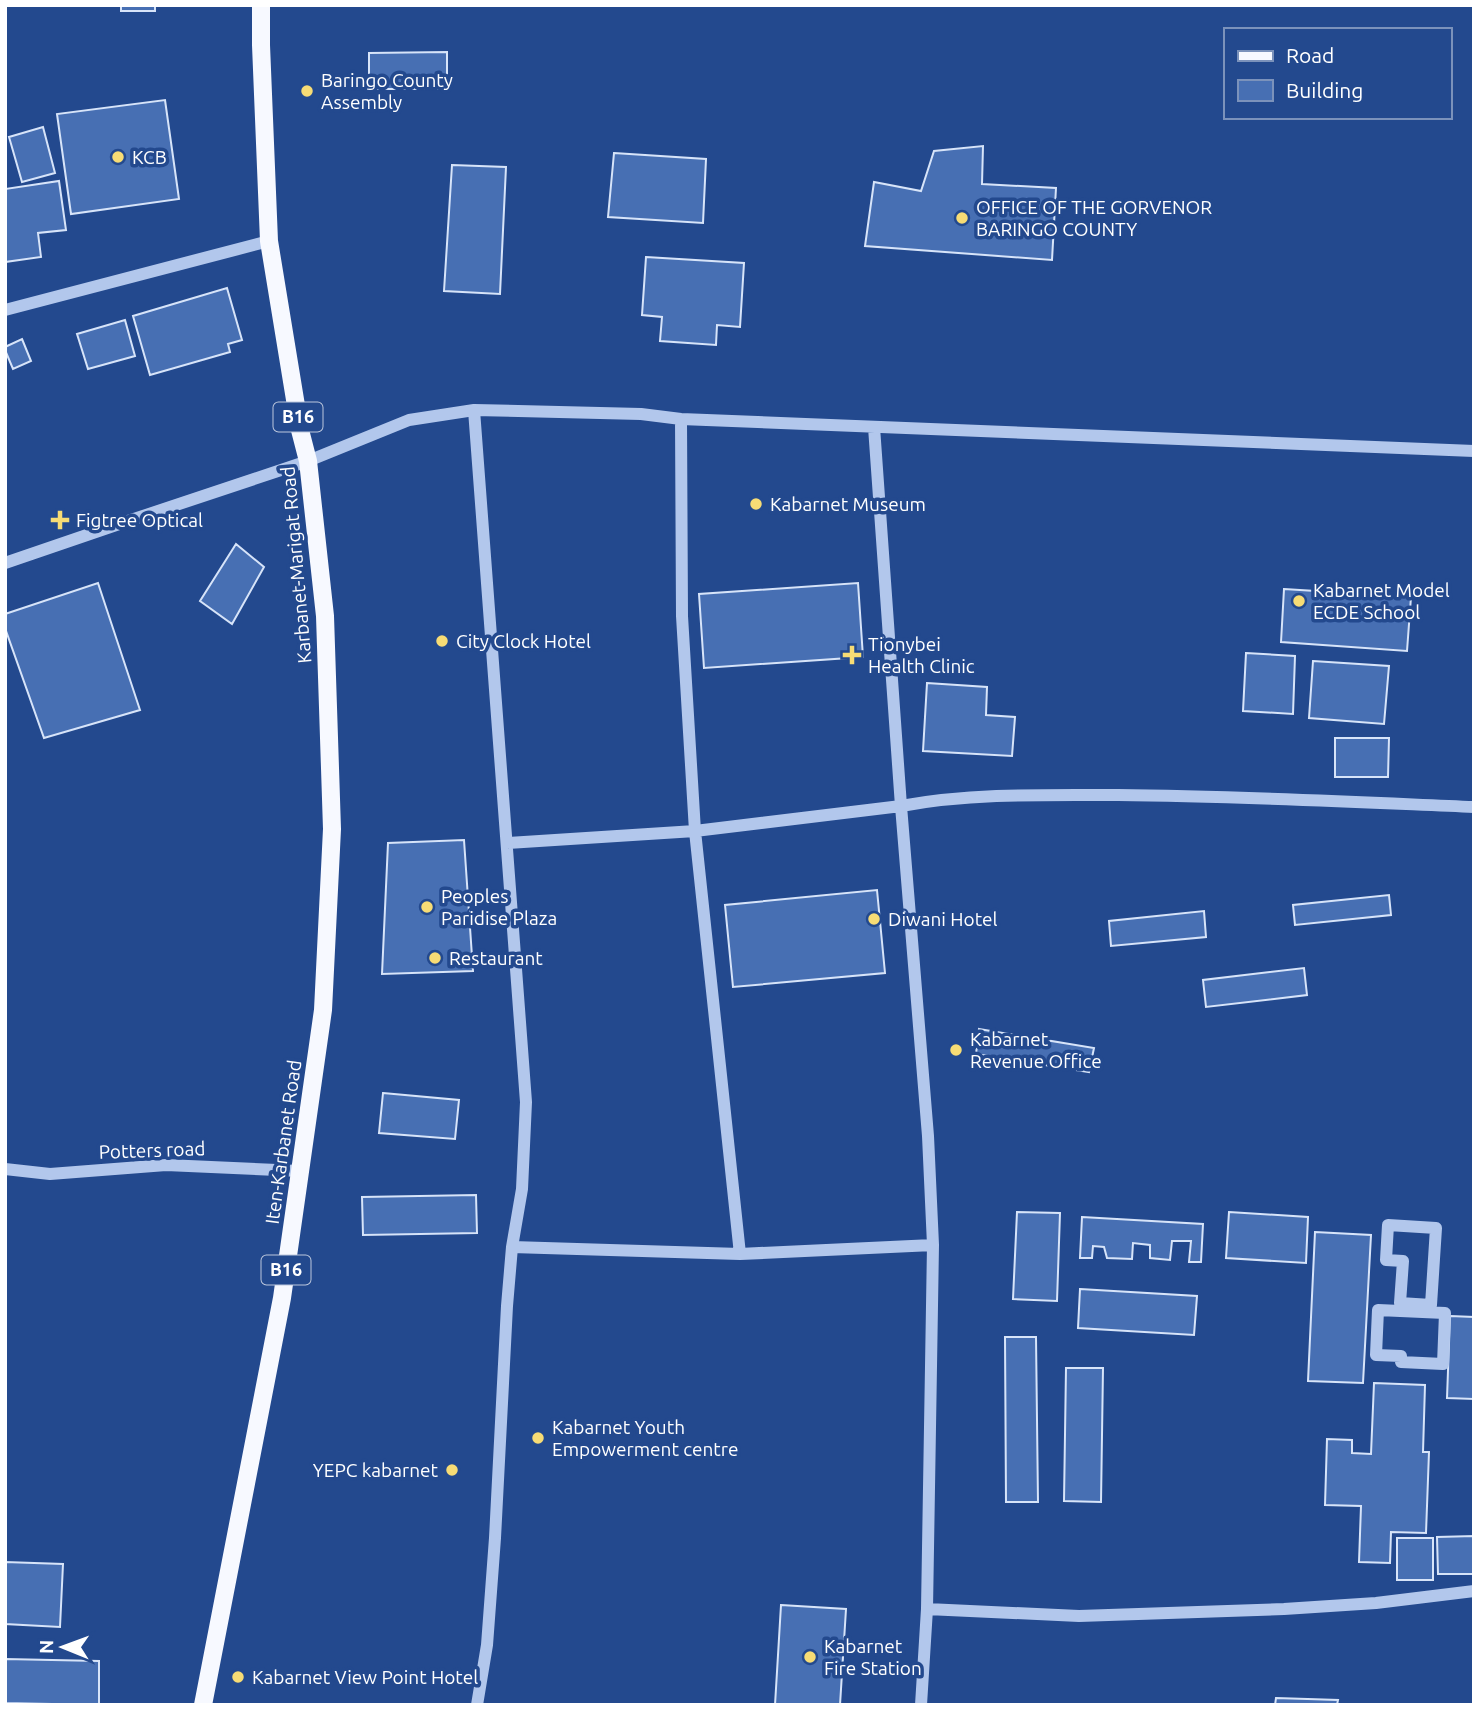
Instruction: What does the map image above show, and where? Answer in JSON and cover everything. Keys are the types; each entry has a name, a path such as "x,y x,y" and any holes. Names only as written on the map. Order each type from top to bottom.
{"main road":[{"name":"Karbanet-Marigat Road","path":"261,5 269,241 300,430 308,461 325,617 332,829"},
{"name":"Iten-Karbanet Road","path":"203,1705 282,1298 323,1010 332,829"}],"street":[{"path":"5,310 269,241"},
{"path":"474,410 526,1102 522,1189 512,1247 507,1306 488,1632 477,1705"},
{"path":"5,563 308,461 409,421 474,410 640,414 681,419 874,428 1474,450"},
{"path":"681,419 682,616 695,831 740,1254"},
{"path":"874,428 901,806 929,1136 933,1245 927,1609 921,1705"},
{"path":"507,843 695,831 927,802 1031,794 1202,796 1474,807"},
{"name":"Potters road","path":"5,1169 50,1174 166,1165 300,1171"},
{"path":"1388,1225 1436,1228 1431,1305 1401,1303 1403,1261 1386,1260 1388,1225"},
{"path":"512,1247 740,1254 933,1245"},
{"path":"1378,1310 1445,1313 1443,1364 1401,1362 1401,1356 1376,1355 1378,1310"},
{"path":"927,1609 1079,1616 1284,1609 1376,1603 1474,1591"}],"building":[{"path":"121,5 155,5 155,11 121,11"},
{"path":"447,52 447,89 369,89 369,53"},
{"name":"KCB","path":"165,100 179,199 71,214 57,114"},
{"path":"43,127 55,173 22,182 9,137"},
{"name":"OFFICE OF THE GORVENOR BARINGO COUNTY","path":"983,146 982,184 1056,188 1052,260 865,246 874,182 921,191 934,151"},
{"path":"614,153 706,159 703,223 608,217"},
{"name":"Baringo County Assembly","path":"452,165 506,167 500,294 444,291"},
{"path":"59,181 66,230 38,233 41,257 5,262 5,189"},
{"path":"646,257 744,263 740,327 717,325 716,345 660,341 662,317 642,315"},
{"path":"227,288 242,340 228,344 230,352 150,375 133,316"},
{"path":"125,320 135,356 88,369 77,334"},
{"path":"22,339 31,361 13,369 5,347"},
{"path":"236,544 264,567 232,624 200,601"},
{"path":"98,583 140,710 44,738 5,628 5,614"},
{"path":"858,583 863,657 704,668 699,594"},
{"path":"1284,589 1411,597 1407,651 1281,642"},
{"path":"1246,653 1295,656 1293,714 1243,711"},
{"path":"1313,661 1389,666 1384,724 1309,718"},
{"path":"927,683 987,687 986,715 1015,717 1012,756 923,751"},
{"path":"1335,738 1389,738 1388,777 1335,777"},
{"name":"Peoples Paridise Plaza","path":"464,840 473,971 382,974 388,843"},
{"path":"877,890 885,973 733,987 725,905"},
{"path":"1389,895 1391,915 1295,925 1293,905"},
{"path":"1204,911 1206,937 1111,946 1109,921"},
{"path":"1304,968 1307,995 1206,1007 1203,980"},
{"path":"979,1029 1094,1048 1089,1072 976,1054"},
{"path":"383,1093 459,1100 455,1139 379,1133"},
{"path":"476,1195 477,1233 363,1235 362,1197"},
{"path":"1017,1212 1060,1213 1057,1301 1013,1299"},
{"path":"1229,1212 1308,1217 1306,1263 1226,1258"},
{"path":"1082,1217 1203,1224 1201,1262 1189,1262 1191,1241 1172,1241 1170,1260 1150,1258 1150,1245 1133,1243 1132,1259 1107,1258 1104,1247 1093,1246 1092,1258 1080,1258"},
{"path":"1315,1232 1371,1235 1363,1383 1308,1381"},
{"path":"1080,1289 1197,1296 1194,1335 1078,1328"},
{"path":"1450,1316 1474,1317 1474,1399 1447,1398"},
{"path":"1005,1337 1036,1337 1038,1502 1006,1502"},
{"path":"1066,1368 1103,1368 1101,1502 1064,1501"},
{"path":"1374,1383 1425,1385 1423,1452 1429,1452 1426,1533 1391,1532 1390,1563 1359,1562 1361,1506 1325,1505 1327,1439 1352,1440 1352,1453 1371,1454"},
{"path":"1474,1536 1474,1574 1438,1574 1437,1537"},
{"path":"1397,1538 1433,1538 1433,1580 1397,1580"},
{"path":"5,1562 63,1564 60,1627 5,1624"},
{"name":"Kabarnet Fire Station","path":"781,1605 846,1609 840,1705 775,1705"},
{"path":"5,1659 99,1661 99,1705 5,1703"},
{"path":"1276,1698 1338,1700 1337,1705 1275,1705"}],"place":[{"name":"Baringo County Assembly","path":"307,91"},
{"name":"KCB","path":"118,157"},
{"name":"OFFICE OF THE GORVENOR BARINGO COUNTY","path":"962,218"},
{"name":"Kabarnet Museum","path":"756,504"},
{"name":"Figtree Optical","path":"60,520"},
{"name":"Kabarnet Model ECDE School","path":"1299,601"},
{"name":"City Clock Hotel","path":"442,641"},
{"name":"Tionybei Health Clinic","path":"852,655"},
{"name":"Peoples Paridise Plaza","path":"427,907"},
{"name":"Diwani Hotel","path":"874,919"},
{"name":"Restaurant","path":"435,958"},
{"name":"Kabarnet Revenue Office","path":"956,1050"},
{"name":"Kabarnet Youth Empowerment centre","path":"538,1438"},
{"name":"YEPC kabarnet","path":"452,1470"},
{"name":"Kabarnet Fire Station","path":"810,1657"},
{"name":"Kabarnet View Point Hotel","path":"238,1677"}]}
